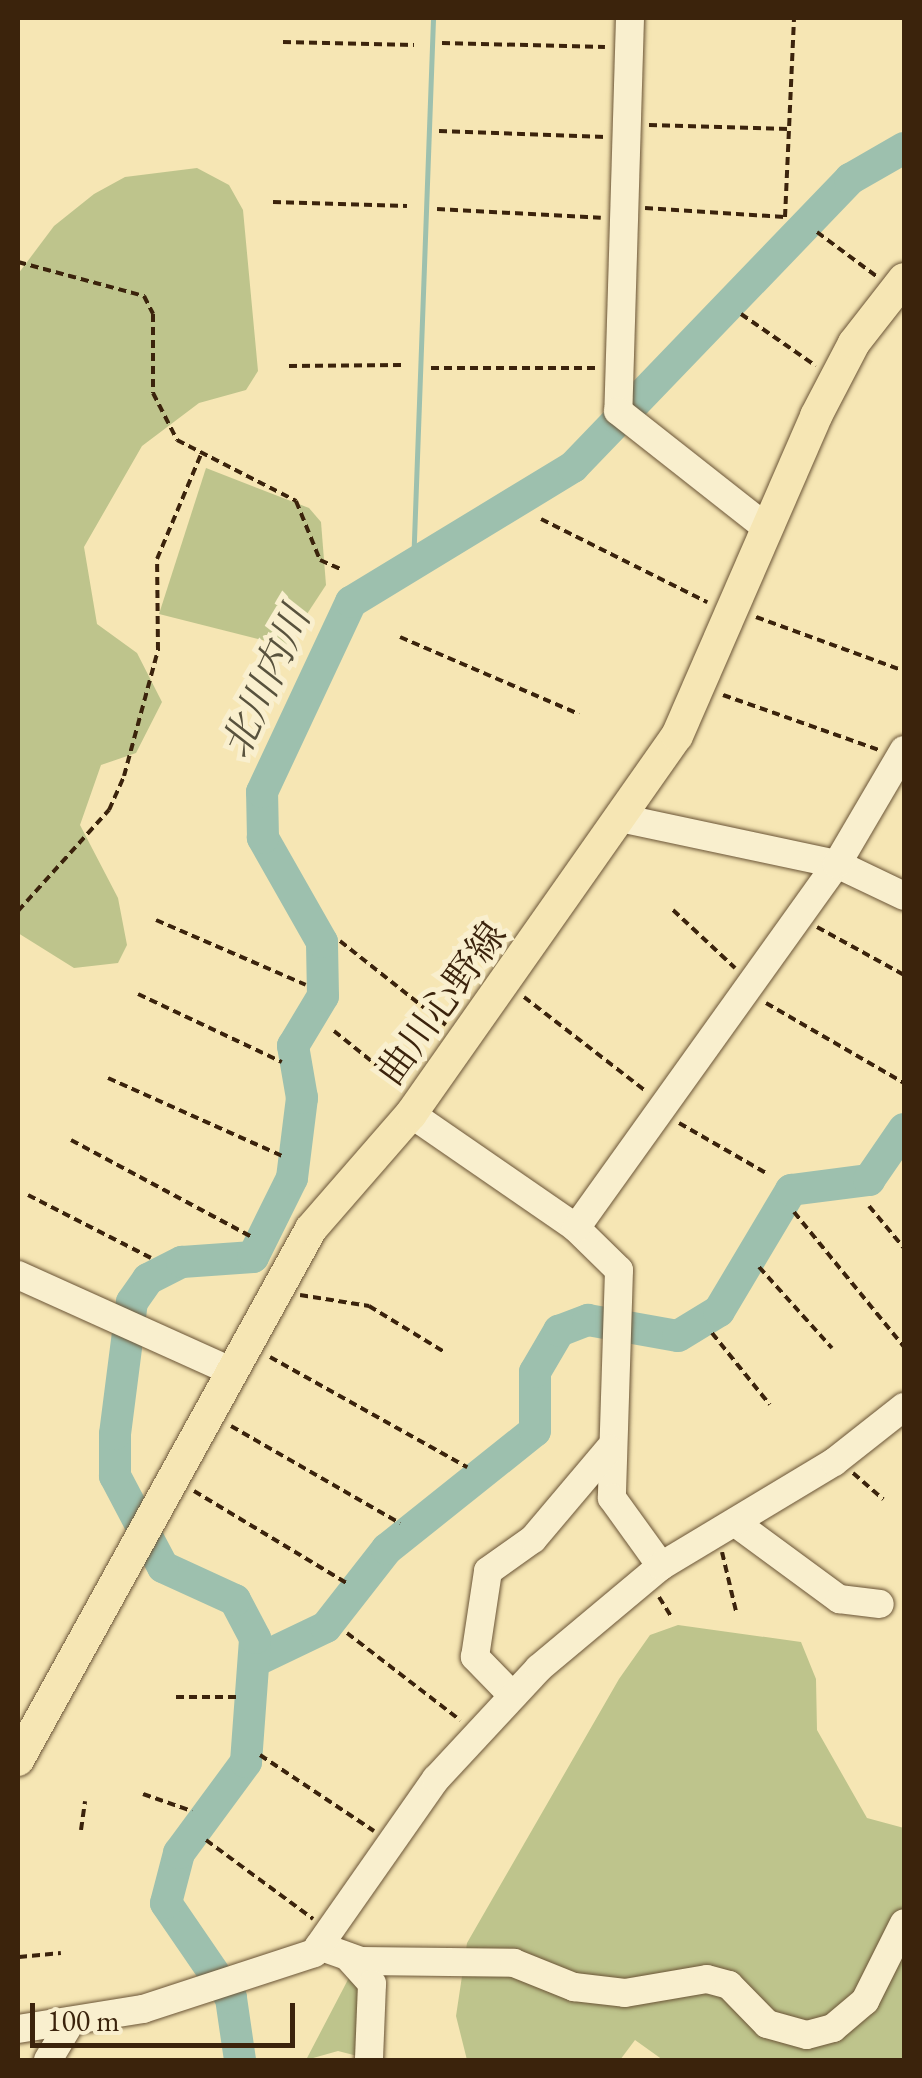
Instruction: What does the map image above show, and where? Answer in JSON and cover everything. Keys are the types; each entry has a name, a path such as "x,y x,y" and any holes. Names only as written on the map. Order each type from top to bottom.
{"main road":[{"name":"曲川心野線","path":"18,1760 226,1369 310,1229 625,819 678,736 854,342 896,282"}],"street":[{"path":"630,18 618,411 768,528"},
{"path":"576,1228 837,864 897,752"},
{"path":"625,819 837,864 904,896"},
{"path":"409,1102 576,1228 619,1270 609,1449 612,1498 656,1575"},
{"path":"18,1275 226,1369"},
{"path":"18,2029 69,2025 306,1958 436,1779 511,1694 656,1575 729,1534 904,1407"},
{"path":"511,1694 475,1657 488,1570 532,1539 609,1449"},
{"path":"729,1534 839,1599 880,1604"},
{"path":"348,1957 514,1963 574,1987 625,1993 707,1979 729,1986 767,2024 806,2034 833,2028 865,2001 904,1923"},
{"path":"320,1935 348,1957 372,1984 369,2060"},
{"path":"48,2060 69,2025"}],"path":[{"path":"641,208 785,217 794,18"},
{"path":"283,42 414,45"},
{"path":"442,43 620,48"},
{"path":"646,125 789,129"},
{"path":"439,131 615,137"},
{"path":"272,202 407,206"},
{"path":"436,209 611,218"},
{"path":"816,232 896,282"},
{"path":"18,262 144,296 153,314 153,393 178,440 296,500 320,560 340,569"},
{"path":"741,314 824,372"},
{"path":"289,366 401,365"},
{"path":"431,368 603,368"},
{"path":"18,911 109,810 124,776 158,650 157,560 202,452"},
{"path":"541,519 720,608"},
{"path":"747,614 904,671"},
{"path":"400,636 579,714"},
{"path":"714,691 897,752"},
{"path":"672,910 743,976"},
{"path":"156,920 306,985"},
{"path":"809,923 904,975"},
{"path":"340,941 451,1030"},
{"path":"138,994 282,1062"},
{"path":"520,994 654,1098"},
{"path":"757,998 904,1084"},
{"path":"334,1031 409,1102"},
{"path":"108,1078 285,1157"},
{"path":"670,1118 766,1173"},
{"path":"71,1140 252,1237"},
{"path":"28,1195 151,1258"},
{"path":"869,1206 904,1248"},
{"path":"794,1212 904,1347"},
{"path":"759,1267 832,1348"},
{"path":"292,1293 368,1306 446,1353"},
{"path":"712,1334 770,1404"},
{"path":"255,1349 467,1467"},
{"path":"217,1418 400,1523"},
{"path":"843,1466 884,1499"},
{"path":"181,1482 348,1584"},
{"path":"729,1534 736,1611"},
{"path":"656,1575 672,1618"},
{"path":"347,1633 464,1723"},
{"path":"176,1697 241,1697"},
{"path":"260,1756 382,1836"},
{"path":"144,1794 192,1811"},
{"path":"80,1830 86,1801"},
{"path":"206,1840 320,1935"},
{"path":"20,1957 61,1954"}],"green space":[{"path":"197,168 229,185 243,210 258,371 246,390 199,403 142,446 84,547 97,624 137,653 162,702 136,753 101,765 80,825 118,898 127,945 118,963 74,968 18,933 18,274 54,226 94,194 125,177"},
{"path":"206,468 309,508 321,522 326,585 286,646 159,614"},
{"path":"678,1625 801,1642 816,1679 817,1730 867,1818 904,1828 904,2060 663,2060 635,2040 620,2060 467,2060 456,2016 467,1943 619,1679 650,1635"},
{"path":"353,1970 364,1975 373,2060 338,2051 306,2060"}],"waterway":[{"path":"413,567 433,18"},
{"name":"北川内川","path":"240,2060 231,1998 166,1903 179,1853 246,1762 255,1638 235,1600 163,1567 115,1476 115,1434 132,1302 148,1279 182,1262 253,1257 292,1178 302,1098 293,1046 323,996 322,942 263,838 262,792 351,602 573,467 850,179 904,148"},
{"path":"259,1659 326,1627 387,1549 535,1431 535,1372 559,1331 588,1320 678,1336 719,1311 791,1190 869,1180 904,1129"}]}
